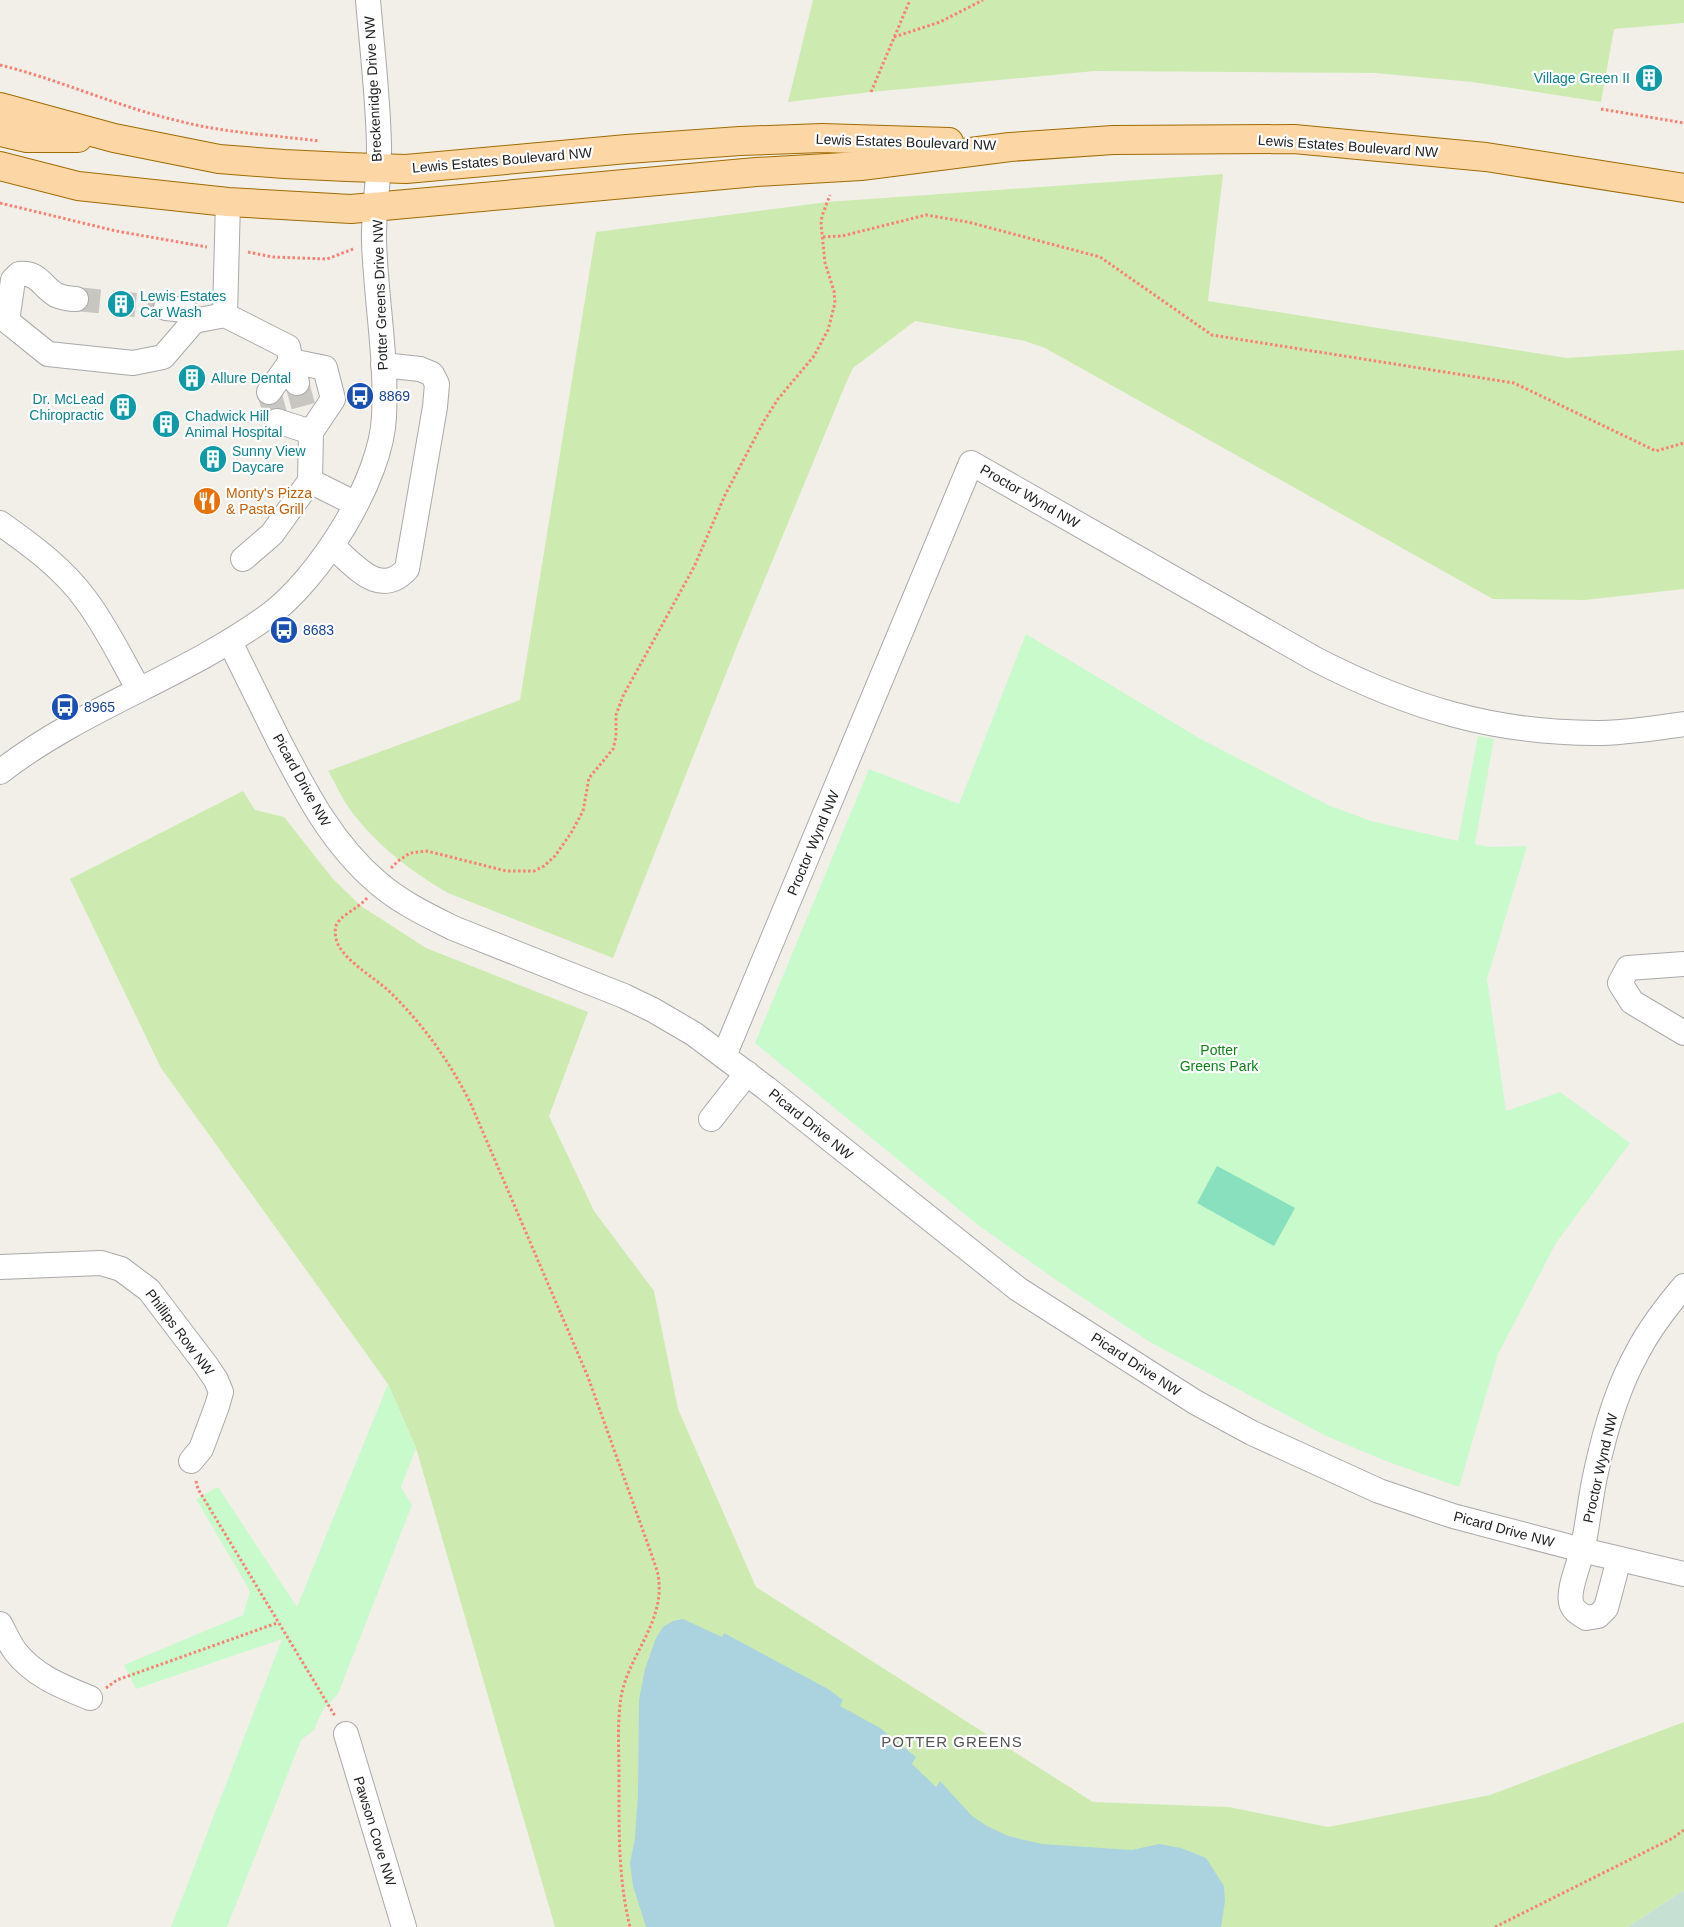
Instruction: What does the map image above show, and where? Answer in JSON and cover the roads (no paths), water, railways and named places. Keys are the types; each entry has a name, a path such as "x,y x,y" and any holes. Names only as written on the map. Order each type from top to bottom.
{"main road":[{"name":"Lewis Estates Boulevard NW","path":"0,107 114,138 219,159 378,168 406,169 637,148 822,138 992,143 1010,147"},
{"path":"0,132 27,138 114,138"},
{"name":"Lewis Estates Boulevard NW","path":"0,166 78,186 228,202 351,209 756,172 861,166 1010,147 1114,140 1294,139 1486,157 1684,188"}],"street":[{"name":"Breckenridge Drive NW","path":"368,0 379,146 376,207"},
{"path":"225,315 228,202"},
{"name":"Potter Greens Drive NW","path":"0,772 66,728 230,642 270,614 299,587 332,546 348,522 377,454 384,417 374,239 376,207"},
{"path":"76,300 57,295 35,276 27,273 19,274 13,280 7,321 48,354 133,363 163,357 194,321 225,315 288,347 294,372"},
{"path":"166,308 186,310 194,321"},
{"path":"332,546 367,576 377,581 399,578 407,569 436,407 437,384 432,374 420,370 382,365"},
{"path":"269,392 294,372 324,368 333,399 308,422 277,421"},
{"path":"243,559 272,534 310,481 308,422"},
{"name":"Proctor Wynd NW","path":"724,1056 971,463 1315,658 1351,677 1416,704 1454,716 1552,732 1602,733 1684,724"},
{"path":"310,481 356,504"},
{"path":"0,523 56,567 86,599 107,632 138,690"},
{"name":"Picard Drive NW","path":"230,642 312,804 342,847 379,884 430,917 453,928 590,982 653,1010 694,1034 747,1073 1018,1289 1195,1402 1268,1441 1379,1491 1453,1516 1620,1560 1684,1574"},
{"path":"1684,964 1628,968 1620,983 1632,1002 1684,1033"},
{"path":"711,1118 747,1073"},
{"name":"Phillips Row NW","path":"0,1267 102,1263 121,1269 149,1290 206,1365 216,1380 220,1392 217,1406 201,1449 191,1461"},
{"name":"Proctor Wynd NW","path":"1582,1550 1596,1473 1616,1397 1638,1350 1684,1286"},
{"path":"1582,1550 1570,1596 1571,1605 1586,1618 1598,1616 1606,1608 1610,1600 1620,1560"},
{"path":"0,1624 15,1651 34,1671 61,1686 90,1698"},
{"name":"Pawson Cove NW","path":"346,1734 404,1927"}],"water":[{"path":"683,1619 722,1637 724,1633 828,1689 843,1700 840,1706 880,1728 916,1757 912,1764 936,1787 940,1781 972,1816 1008,1836 1042,1844 1132,1850 1159,1844 1181,1848 1206,1858 1224,1886 1225,1901 1221,1927 646,1927 633,1886 630,1863 635,1838 638,1794 639,1700 645,1669 656,1638 663,1627 673,1621"}],"tunnel":[{"path":"76,299 166,308"},
{"path":"297,383 305,413"},
{"path":"269,392 277,421"}],"place":[{"name":"Village Green II","path":"1649,78"},
{"name":"Lewis Estates Car Wash","path":"121,304"},
{"name":"Allure Dental","path":"192,378"},
{"name":"8869","path":"360,396"},
{"name":"Dr. McLead Chiropractic","path":"123,407"},
{"name":"Chadwick Hill Animal Hospital","path":"166,424"},
{"name":"Sunny View Daycare","path":"213,459"},
{"name":"Monty's Pizza & Pasta Grill","path":"207,501"},
{"name":"8683","path":"284,630"},
{"name":"8965","path":"65,707"}],"district":[{"name":"POTTER GREENS","path":"952,1741"}],"park label":[{"name":"Potter Greens Park","path":"1219,1058"}]}
